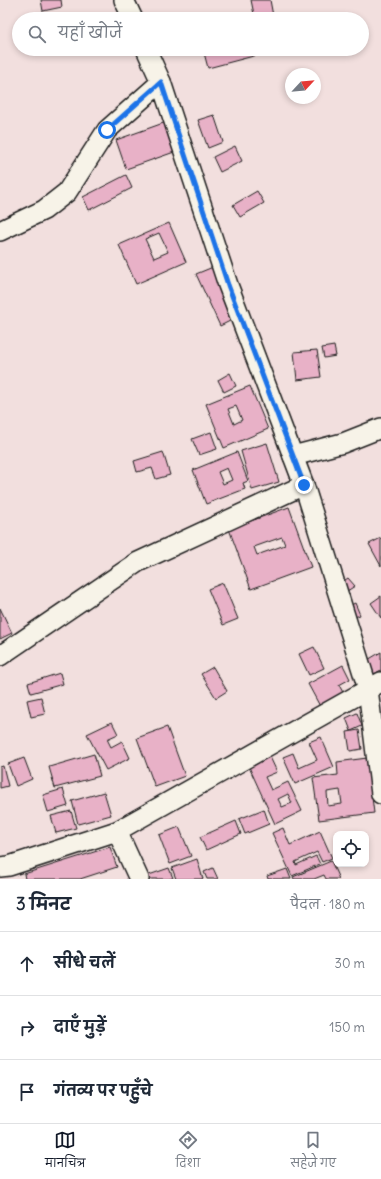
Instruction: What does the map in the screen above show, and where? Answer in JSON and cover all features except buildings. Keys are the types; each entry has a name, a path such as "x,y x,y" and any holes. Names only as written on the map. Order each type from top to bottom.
{"street":[{"path":"124,0 130,12"},
{"path":"149,56 161,82 228,285 304,485 375,686 381,794"},
{"path":"0,231 44,210 67,192 107,130 161,82"},
{"path":"293,456 343,443 381,428"},
{"path":"0,656 138,562 304,485"},
{"path":"0,868 117,831 375,686"},
{"path":"117,831 139,879"}],"route":[{"path":"107,130 161,82 228,285 304,485"}]}
